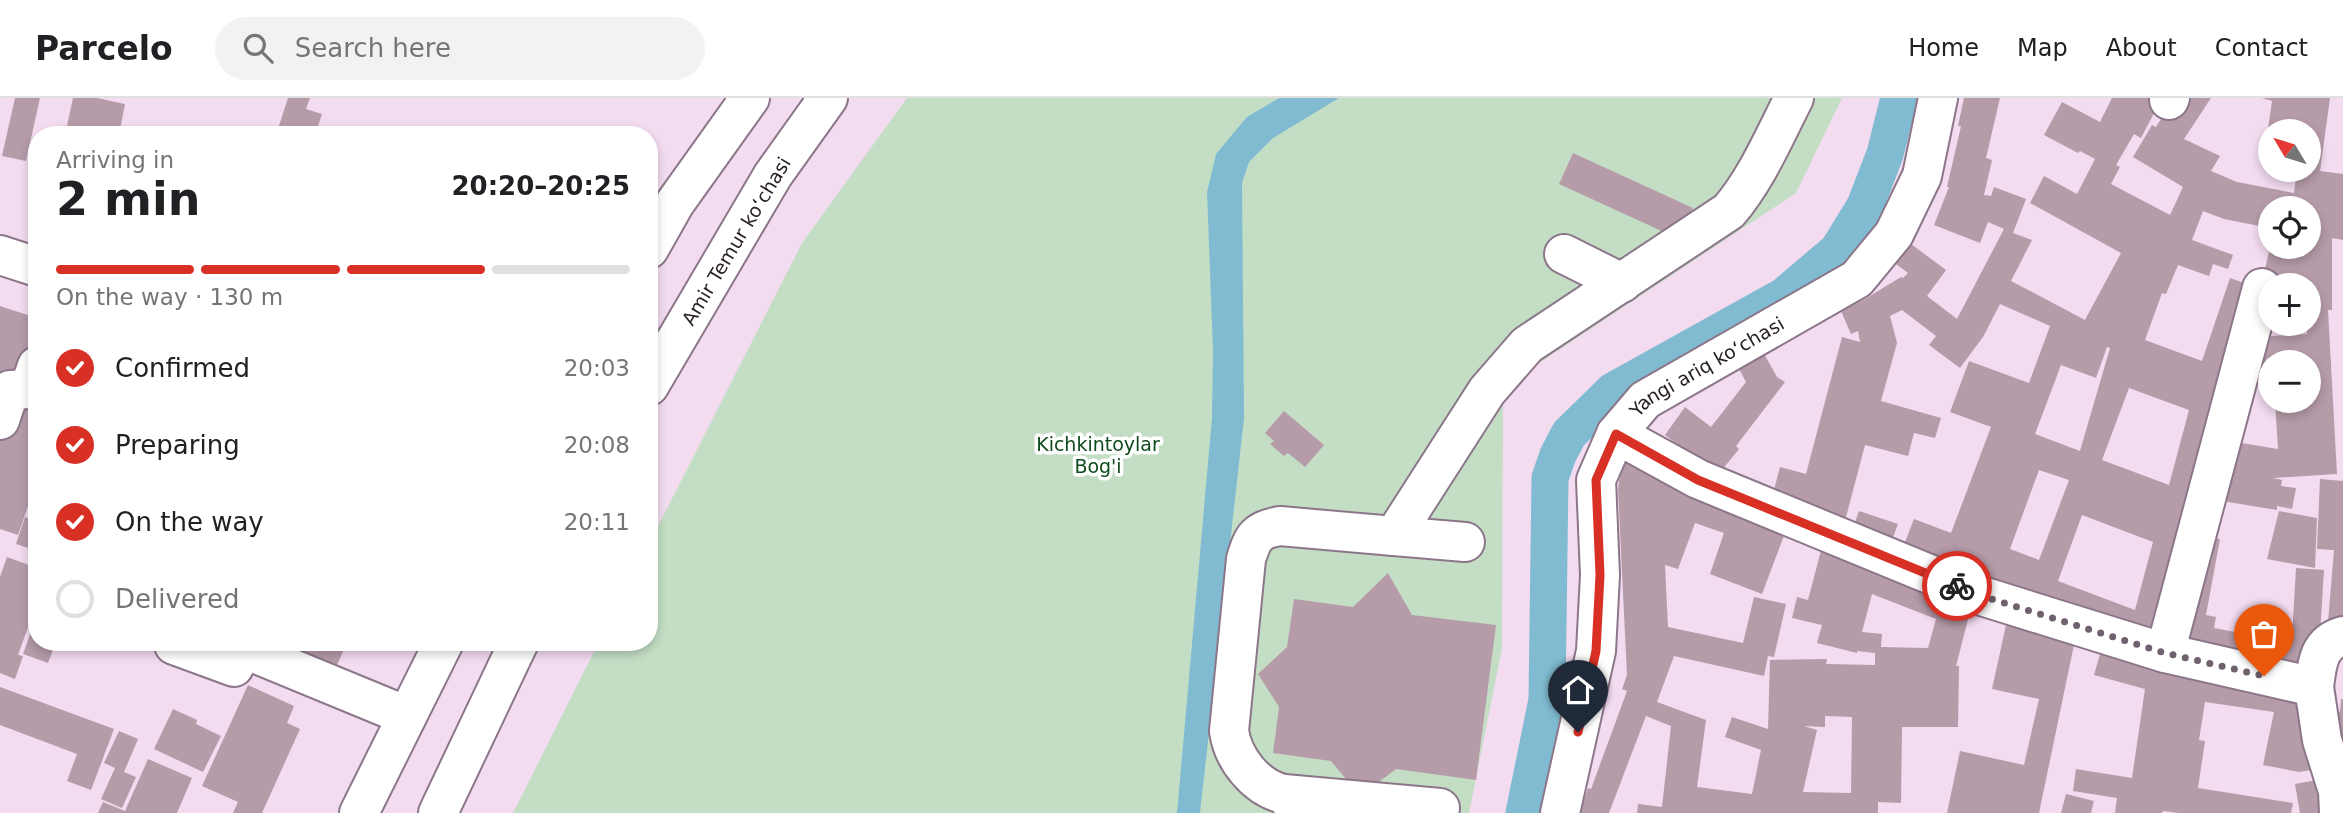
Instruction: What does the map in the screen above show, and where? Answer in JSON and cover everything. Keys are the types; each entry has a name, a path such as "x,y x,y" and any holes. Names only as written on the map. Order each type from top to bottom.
{"street":[{"path":"658,233 675,203 750,98"},
{"name":"Amir Temur koʻchasi","path":"658,371 773,176 828,98"},
{"path":"1394,536 1487,391 1527,345 1729,212 1758,169 1794,98"},
{"name":"Yangi ariq ko‘chasi","path":"1560,813 1596,651 1600,575 1596,480 1616,434 1645,400 1857,279 1894,234 1922,176 1938,98"},
{"path":"1564,254 1622,283"},
{"path":"0,255 28,264"},
{"path":"2165,653 2258,303"},
{"path":"0,420 10,390 28,389"},
{"path":"1616,434 1698,480 1985,597 2165,653 2314,687"},
{"path":"1440,808 1292,804 1263,786 1238,757 1231,745 1230,730 1246,559 1252,540 1263,529 1280,526 1465,542"},
{"path":"2339,813 2338,791 2322,740 2314,687 2319,654 2333,639 2343,636"},
{"path":"190,651 234,667 241,651"},
{"path":"249,651 407,716"},
{"path":"359,813 439,651"},
{"path":"438,813 515,651"}],"green space":[{"name":"Kichkintoylar Bog'i","path":"907,98 1842,98 1796,193 1503,387 1502,648 1469,813 513,813 594,651 658,651 658,526 802,243"}],"water":[{"path":"1279,98 1339,98 1273,138 1249,162 1242,183 1244,418 1200,813 1177,813 1212,418 1213,351 1207,192 1216,154 1247,117"}],"building":[{"path":"15,98 40,98 34,126 28,126 26,161 2,156"},
{"path":"73,98 97,98 125,104 121,126 67,126"},
{"path":"288,98 310,98 306,109 322,114 318,126 279,126"},
{"path":"1964,98 2000,98 1986,158 1992,160 1984,195 1991,196 1994,187 2026,199 2013,233 2032,240 2011,281 2085,320 2121,253 2030,203 2044,176 2077,194 2095,159 2044,135 2062,102 2100,122 2112,98 2162,98 2141,138 2134,134 2116,165 2120,167 2111,184 2170,215 2183,187 2133,157 2152,125 2156,127 2174,98 2211,98 2184,139 2220,156 2211,171 2237,182 2294,193 2295,182 2321,182 2321,171 2343,174 2343,240 2332,238 2332,310 2328,310 2337,474 2273,478 2282,480 2281,486 2296,488 2292,509 2277,506 2277,510 2216,500 2223,440 2278,449 2276,413 2321,413 2321,350 2258,350 2258,364 2247,365 2254,337 2321,336 2321,273 2264,273 2267,259 2321,259 2321,196 2258,196 2258,226 2224,219 2203,211 2192,240 2233,255 2228,269 2213,264 2209,276 2178,265 2166,294 2162,293 2145,340 2202,361 2230,278 2253,286 2157,644 1900,555 1914,519 1951,533 1991,427 1950,412 1969,361 2029,383 2050,326 2000,304 1983,337 1960,368 1929,345 1936,336 1902,310 1890,316 1897,343 1881,401 1941,418 1935,438 1914,433 1908,456 1865,445 1845,521 1771,501 1780,467 1806,474 1842,337 1860,342 1858,331 1851,334 1841,311 1903,278 1908,273 1896,264 1911,244 1946,270 1927,296 1957,319 2004,229 1988,222 1980,243 1934,225 1949,187 1961,126 1958,126","holes":["2107,347 2110,348 2080,451 2035,434 2061,365 2096,378","2129,388 2189,410 2169,485 2102,460","2039,470 2069,480 2039,560 2010,549","2082,515 2153,542 2135,610 2058,581"]},
{"path":"2262,98 2330,98 2321,164 2321,119 2269,119 2272,101"},
{"path":"1573,153 1693,208 1679,239 1559,184"},
{"path":"0,306 28,315 28,363 22,380 0,373"},
{"path":"1763,352 1777,377 1785,382 1736,446 1739,449 1718,475 1665,435 1685,407 1711,427 1746,382 1738,367"},
{"path":"15,393 28,398 28,506 18,535 0,529 0,438"},
{"path":"1284,411 1324,445 1305,467 1288,453 1284,456 1270,444 1274,441 1265,433"},
{"path":"1638,459 1788,525 1762,594 1710,574 1724,533 1695,523 1678,569 1665,565 1668,627 1743,643 1754,597 1786,604 1774,657 1768,656 1764,676 1674,656 1657,702 1706,720 1697,787 1752,794 1761,750 1725,737 1732,717 1768,729 1770,660 1827,659 1826,664 1875,665 1875,653 1857,653 1817,643 1822,625 1792,618 1797,597 1808,600 1824,539 1972,604 1956,666 1959,666 1958,727 1902,727 1901,803 1878,802 1878,813 1637,813 1638,804 1662,807 1671,726 1646,716 1609,813 1580,813 1627,691 1622,689 1627,675 1618,489 1622,460","holes":["1872,594 1936,619 1928,648 1881,647 1882,634 1862,632","1825,716 1852,717 1851,793 1803,792 1817,730 1804,726 1825,727"]},
{"path":"2320,479 2343,481 2343,635 2327,634 2334,550 2317,549"},
{"path":"1859,511 1898,524 1889,548 1851,534"},
{"path":"2279,511 2317,518 2315,568 2267,559"},
{"path":"25,517 28,518 28,548 16,544"},
{"path":"2199,535 2220,539 2206,615 2216,617 2214,628 2251,635 2252,629 2292,636 2296,568 2324,570 2319,651 2300,672 2179,643"},
{"path":"7,557 28,565 28,627 18,655 23,656 15,679 0,673 0,577"},
{"path":"1388,573 1412,615 1496,625 1476,780 1396,769 1360,796 1331,761 1273,753 1279,707 1258,674 1287,647 1294,599 1353,607"},
{"path":"2006,625 2075,640 2039,813 1947,813 1960,751 2024,765 2039,699 1992,689"},
{"path":"28,640 28,651 53,651 48,663 23,654"},
{"path":"2102,647 2301,694 2326,772 2313,776 2311,770 2299,772 2263,765 2274,712 2205,702 2199,740 2205,741 2198,788 2293,803 2291,813 2115,813 2117,798 2073,791 2076,769 2132,778 2145,689 2094,675"},
{"path":"292,651 343,651 335,670"},
{"path":"248,685 294,706 287,723 300,729 262,813 233,813 238,802 202,786"},
{"path":"0,687 114,729 91,790 67,781 77,754 0,725"},
{"path":"2341,699 2343,755 2336,711 2340,712"},
{"path":"173,709 197,720 196,724 221,736 203,772 154,749"},
{"path":"119,731 138,739 124,772 136,777 122,808 101,799 115,768 104,763"},
{"path":"148,759 192,778 177,813 98,813 103,802 125,811"},
{"path":"2328,778 2335,813 2300,813 2295,784"},
{"path":"2066,794 2094,801 2091,813 2061,813"}],"waterway":[{"path":"1524,813 1547,700 1550,478 1569,434 1613,391 1784,296 1838,250 1865,206 1885,154 1899,98"}],"way so far":[{"path":"1957,586 2165,653 2264,676"}],"route":[{"path":"1578,732 1596,651 1600,575 1596,480 1616,434 1698,480 1957,586"}]}
